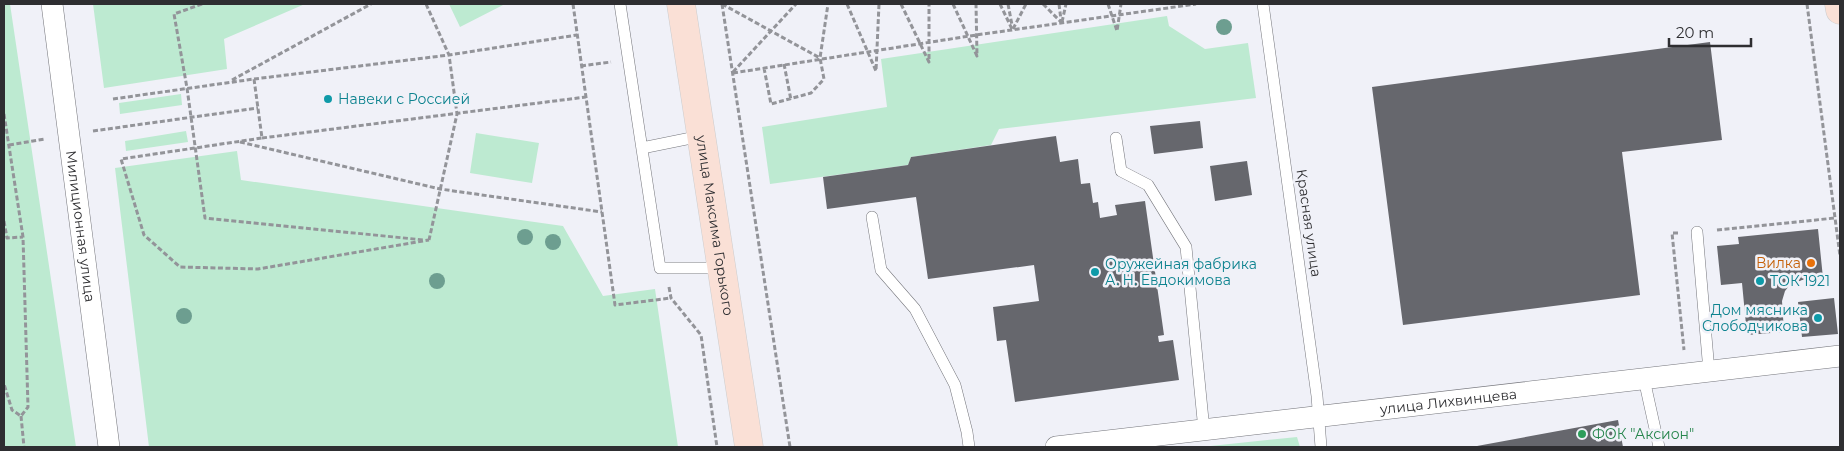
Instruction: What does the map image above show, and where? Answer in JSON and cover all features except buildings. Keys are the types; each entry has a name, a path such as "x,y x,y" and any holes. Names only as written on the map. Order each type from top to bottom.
{"main road":[{"name":"улица Максима Горького","path":"681,4 749,447"},
{"path":"1839,4 1840,10"}],"street":[{"name":"Милиционная улица","path":"52,4 109,447"},
{"name":"улица Лихвинцева","path":"1056,447 1087,446 1320,416 1840,356"}],"lane":[{"path":"620,4 660,268 722,268"},
{"name":"Красная улица","path":"1263,4 1320,416 1321,447"},
{"path":"642,148 702,136"},
{"path":"1116,138 1120,171 1148,185 1186,247 1204,430"},
{"path":"872,217 881,270 915,309 955,384 968,432 970,447"},
{"path":"1697,232 1709,371"},
{"path":"1644,379 1659,447"}],"path":[{"path":"202,4 174,14 187,88 205,218 429,240"},
{"path":"229,81 371,4"},
{"path":"426,4 449,55 457,114 429,240"},
{"path":"573,4 615,305 671,298"},
{"path":"723,4 820,58"},
{"path":"723,4 790,447"},
{"path":"733,72 796,4"},
{"path":"764,68 771,104 811,93 824,79 820,58 828,4"},
{"path":"847,4 876,72 879,4"},
{"path":"901,4 929,62 929,4"},
{"path":"953,4 977,56 976,4"},
{"path":"1000,4 1012,30"},
{"path":"1008,4 1012,30"},
{"path":"1012,30 1026,4"},
{"path":"1043,4 1061,22"},
{"path":"1059,4 1061,22"},
{"path":"1061,22 1066,4"},
{"path":"1108,4 1118,31 1121,4"},
{"path":"733,72 1061,22 1119,15 1166,5 1196,4"},
{"path":"1807,4 1840,256"},
{"path":"113,98 229,81 449,55 577,35"},
{"path":"784,64 791,100"},
{"path":"254,79 262,138"},
{"path":"429,240 258,269 180,267 144,235 121,159 237,141 586,97"},
{"path":"69,134 258,108"},
{"path":"4,114 23,237 28,407 21,416 24,447"},
{"path":"9,145 45,139"},
{"path":"237,141 440,190 602,212"},
{"path":"4,221 6,238 23,237"},
{"path":"4,384 12,410 21,416"}],"green space":[{"path":"4,4 10,4 76,447 4,447"},
{"path":"93,4 305,4 224,39 227,69 104,88"},
{"path":"449,4 505,4 460,27"},
{"path":"1167,16 1169,26 1205,49 1248,43 1256,98 999,129 991,145 911,157 908,165 770,184 762,127 887,107 881,59"},
{"path":"181,94 182,105 120,114 119,103"},
{"path":"186,131 188,142 126,151 125,141"},
{"path":"476,133 539,143 532,183 470,173"},
{"path":"237,151 241,180 563,226 603,296 655,289 678,447 149,447 115,168"},
{"path":"1297,437 1300,447 1201,447"}],"place":[{"name":"Навеки с Россией","path":"328,99"},
{"name":"Вилка","path":"1811,263"},
{"name":"Оружейная фабрика А. Н. Евдокимова","path":"1095,272"},
{"name":"ТОК 1921","path":"1760,281"},
{"name":"Дом мясника Слободчикова","path":"1818,318"},
{"name":"ФОК \"Аксион\"","path":"1582,434"}]}
